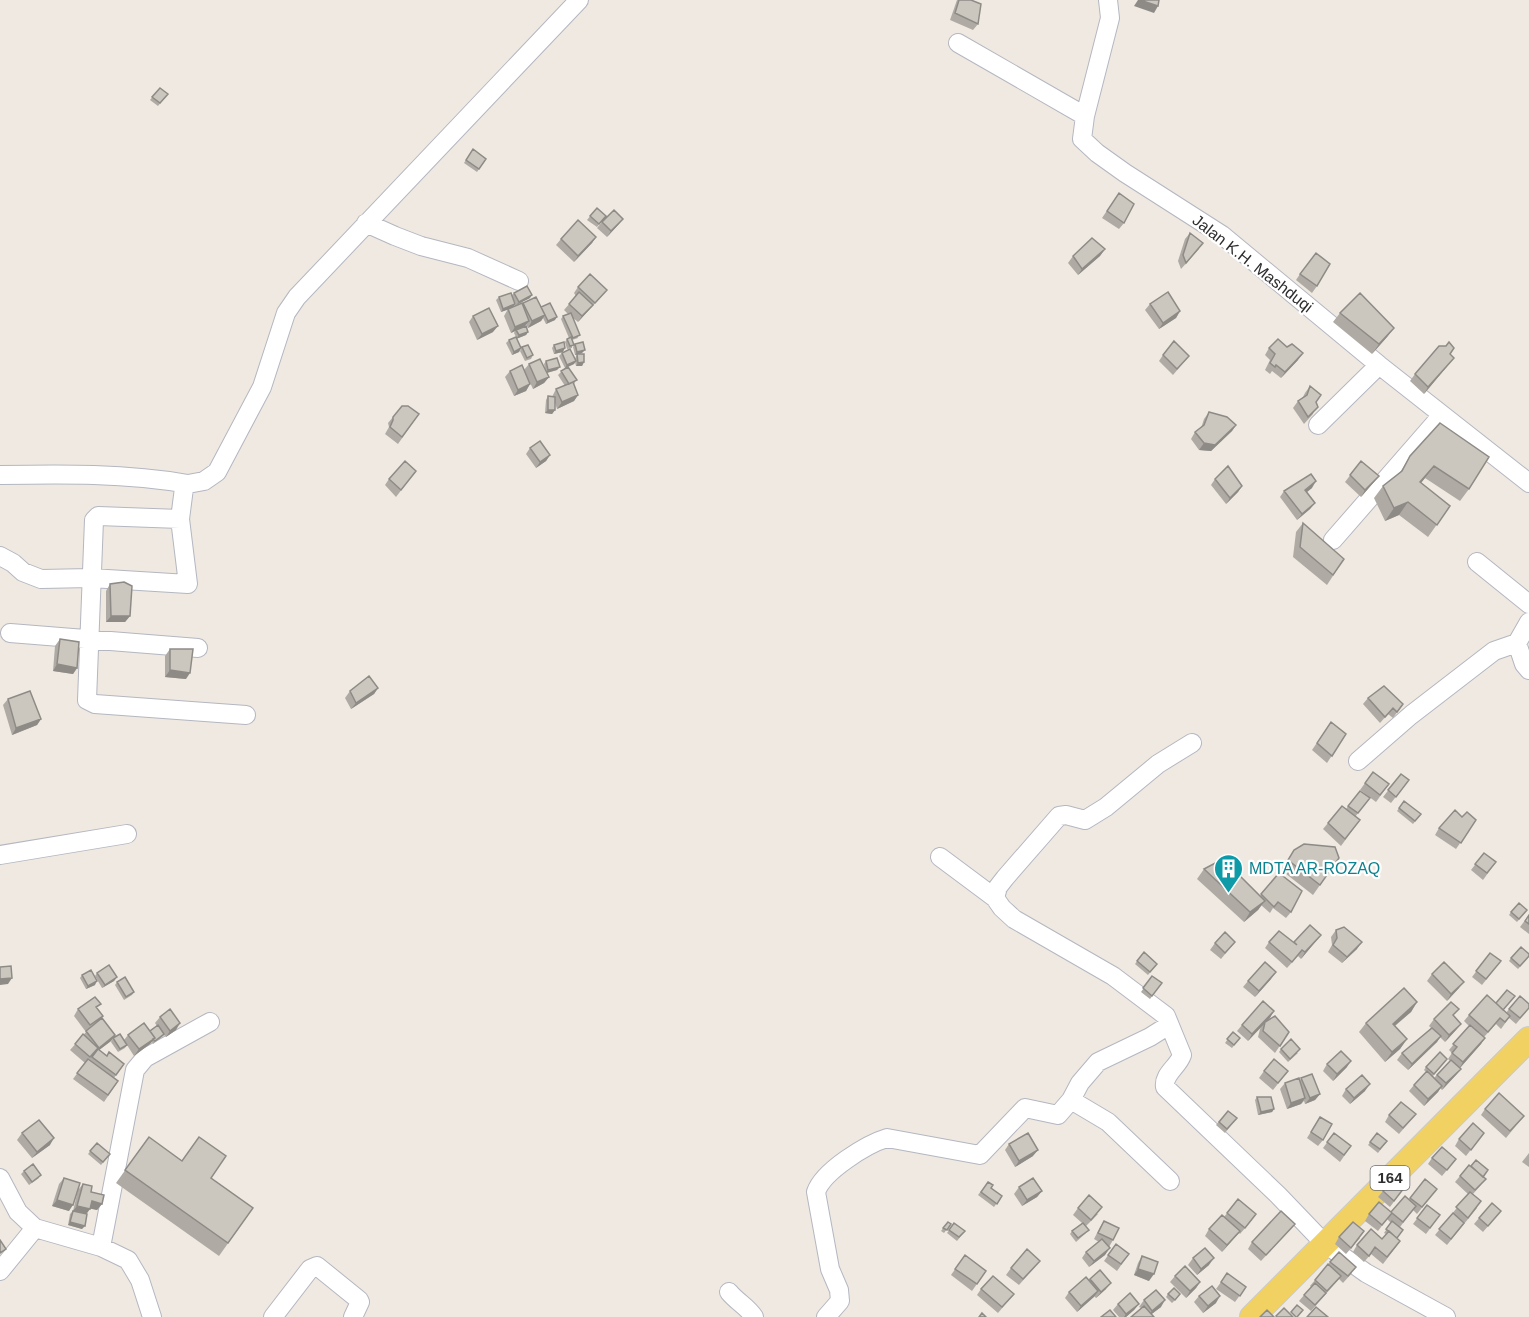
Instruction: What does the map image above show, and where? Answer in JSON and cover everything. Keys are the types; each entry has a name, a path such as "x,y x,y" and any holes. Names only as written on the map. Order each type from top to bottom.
{"main road":[{"name":"164","path":"1252,1317 1324,1243 1525,1050"}],"street":[{"path":"7,474 91,475 188,484 204,481 217,472 262,387 286,313 297,297 579,0"},
{"name":"Jalan K.H. Mashduqi","path":"1108,0 1110,18 1085,116 1082,139 1125,173 1222,235 1379,365 1529,483"},
{"path":"958,43 1085,116"},
{"path":"366,223 421,246 468,258 519,281"},
{"path":"1318,425 1379,365"},
{"path":"1333,540 1442,415"},
{"path":"4,558 23,572 41,579 91,578 188,584 180,519 184,488 188,484"},
{"path":"180,519 96,516 86,697 90,702 246,716"},
{"path":"1478,562 1529,604"},
{"path":"1529,622 1518,643 1522,658 1529,670"},
{"path":"10,633 198,648"},
{"path":"1358,761 1411,715 1494,651 1518,643"},
{"path":"995,898 998,886 1059,816 1066,815 1084,820 1106,807 1158,764 1192,743"},
{"path":"7,854 127,834"},
{"path":"940,857 995,898 1014,919 1113,976 1166,1016 1182,1055 1165,1079 1165,1087 1278,1195 1324,1243 1366,1273 1446,1317"},
{"path":"101,1247 135,1070 145,1058 210,1022"},
{"path":"826,1317 840,1301 839,1290 830,1269 816,1192 828,1176 874,1142 887,1138 978,1155 1024,1108 1058,1115 1098,1062 1150,1037 1169,1025"},
{"path":"1071,1100 1108,1122 1170,1180"},
{"path":"0,1178 5,1197 35,1228 101,1247 128,1260 140,1280 152,1317"},
{"path":"0,1271 35,1228"},
{"path":"273,1317 310,1269 317,1266 357,1297 360,1302 357,1315"},
{"path":"729,1292 751,1311 754,1317"}],"building":[{"path":"959,0 971,0 981,4 978,24 955,13"},
{"path":"1140,0 1159,0 1158,6"},
{"path":"160,88 168,94 160,103 152,97"},
{"path":"473,149 486,159 479,169 466,160"},
{"path":"1119,193 1134,204 1124,223 1107,211"},
{"path":"597,208 606,216 599,224 590,216"},
{"path":"614,210 623,219 611,231 602,222"},
{"path":"578,220 596,237 578,256 561,239"},
{"path":"1190,233 1203,243 1186,263 1183,255"},
{"path":"1092,238 1105,249 1082,269 1073,256"},
{"path":"1316,253 1330,264 1317,286 1300,274"},
{"path":"590,274 607,290 595,303 578,287"},
{"path":"527,286 532,295 519,302 514,293"},
{"path":"579,292 593,305 582,316 569,304"},
{"path":"1168,292 1180,311 1163,323 1150,304"},
{"path":"511,293 515,304 503,309 499,297"},
{"path":"1360,293 1394,328 1379,344 1340,313"},
{"path":"536,297 545,315 532,321 523,303"},
{"path":"522,303 529,321 515,327 508,309"},
{"path":"550,303 557,317 548,321 541,307"},
{"path":"489,308 498,326 482,334 473,316"},
{"path":"571,313 580,335 573,338 563,316"},
{"path":"526,326 528,332 519,335 516,330"},
{"path":"516,337 521,348 514,352 509,340"},
{"path":"571,337 574,345 570,346 567,339"},
{"path":"1278,339 1287,347 1292,344 1303,353 1285,372 1270,363 1275,354 1269,348"},
{"path":"1174,341 1189,356 1177,369 1163,355"},
{"path":"564,342 565,348 556,351 554,345"},
{"path":"583,342 585,350 577,352 575,344"},
{"path":"1449,342 1454,348 1450,354 1454,358 1428,387 1415,374 1439,346 1446,346"},
{"path":"528,345 533,355 527,358 522,347"},
{"path":"570,349 576,361 567,365 562,353"},
{"path":"577,354 584,354 584,362 578,363"},
{"path":"557,358 560,367 548,370 546,361"},
{"path":"540,359 549,377 537,382 529,364"},
{"path":"522,365 530,384 518,390 510,371"},
{"path":"568,367 577,380 569,384 561,371"},
{"path":"573,382 578,395 562,402 556,389"},
{"path":"1310,386 1321,395 1316,402 1318,407 1308,417 1298,401 1307,395"},
{"path":"548,396 555,397 555,410 548,410"},
{"path":"402,406 408,406 419,414 402,437 390,427 393,417"},
{"path":"1209,412 1227,417 1236,425 1215,445 1204,443 1195,432 1204,425"},
{"path":"1440,423 1489,457 1469,489 1434,466 1420,482 1450,506 1437,525 1408,502 1394,508 1383,486 1402,471 1410,456"},
{"path":"540,441 550,455 540,462 530,448"},
{"path":"405,461 416,471 401,490 389,479"},
{"path":"1361,461 1379,476 1365,490 1350,475"},
{"path":"1228,466 1242,486 1230,498 1215,479"},
{"path":"1311,474 1316,481 1305,490 1315,503 1302,514 1284,491"},
{"path":"1303,523 1344,559 1333,575 1300,547"},
{"path":"124,582 132,586 130,616 111,616 110,584"},
{"path":"60,639 79,642 77,668 57,664"},
{"path":"170,649 193,649 190,673 170,670"},
{"path":"369,676 378,688 356,703 350,691"},
{"path":"1384,686 1403,704 1397,712 1393,708 1385,717 1368,698"},
{"path":"30,691 41,719 16,728 8,699"},
{"path":"1331,722 1346,734 1332,756 1317,743"},
{"path":"1373,772 1389,784 1380,795 1365,783"},
{"path":"1401,774 1409,780 1396,797 1388,790"},
{"path":"1360,791 1370,798 1358,813 1348,806"},
{"path":"1404,801 1421,814 1415,821 1399,808"},
{"path":"1342,806 1360,820 1345,839 1328,823"},
{"path":"1455,810 1462,817 1467,812 1476,820 1461,843 1439,828"},
{"path":"1304,844 1335,847 1339,858 1320,885 1288,860 1294,850"},
{"path":"1484,853 1496,862 1487,873 1475,864"},
{"path":"1223,859 1265,901 1250,912 1204,869"},
{"path":"1279,873 1302,891 1291,912 1278,902 1274,907 1261,894"},
{"path":"1519,903 1527,910 1519,919 1511,912"},
{"path":"1310,925 1321,935 1305,952 1302,950 1292,962 1269,942 1279,931 1297,945 1294,942"},
{"path":"1344,927 1362,942 1347,957 1333,945 1337,938 1336,930"},
{"path":"1225,932 1235,942 1225,953 1215,943"},
{"path":"1521,947 1529,956 1520,966 1511,958"},
{"path":"1144,952 1157,964 1150,972 1137,961"},
{"path":"1490,953 1501,961 1486,979 1476,971"},
{"path":"1265,962 1276,972 1259,991 1248,981"},
{"path":"1444,962 1464,982 1451,994 1432,974"},
{"path":"109,965 117,977 105,985 97,973"},
{"path":"11,966 12,978 0,979 0,967"},
{"path":"91,970 97,981 88,986 82,975"},
{"path":"1152,976 1162,983 1152,996 1143,988"},
{"path":"125,977 134,992 126,997 117,982"},
{"path":"1404,988 1417,1002 1393,1024 1407,1039 1392,1052 1366,1023"},
{"path":"1507,990 1515,996 1503,1010 1496,1003"},
{"path":"1487,995 1510,1016 1505,1022 1500,1018 1488,1032 1469,1015"},
{"path":"1520,996 1529,1004 1529,1008 1520,1018 1509,1009"},
{"path":"95,997 101,1004 96,1007 103,1016 90,1025 78,1009"},
{"path":"1263,1001 1274,1011 1252,1034 1242,1025"},
{"path":"1451,1002 1459,1009 1453,1015 1461,1024 1449,1035 1434,1019"},
{"path":"170,1009 180,1023 170,1031 160,1017"},
{"path":"1275,1016 1289,1032 1280,1046 1263,1031 1265,1022"},
{"path":"102,1018 115,1035 99,1048 86,1031"},
{"path":"144,1023 155,1038 139,1049 128,1035"},
{"path":"158,1025 164,1034 155,1041 150,1031"},
{"path":"1470,1025 1485,1038 1463,1062 1452,1053 1457,1047 1453,1044"},
{"path":"1432,1028 1441,1036 1412,1064 1402,1053"},
{"path":"1233,1032 1240,1038 1234,1045 1227,1039"},
{"path":"83,1034 98,1048 90,1057 75,1044"},
{"path":"120,1034 127,1045 120,1049 113,1038"},
{"path":"1291,1039 1300,1049 1290,1059 1281,1049"},
{"path":"98,1049 107,1056 109,1052 124,1064 116,1075 92,1057"},
{"path":"1341,1051 1351,1061 1337,1074 1327,1064"},
{"path":"1440,1052 1447,1059 1434,1074 1426,1067"},
{"path":"88,1059 118,1081 108,1095 77,1073"},
{"path":"1274,1059 1288,1071 1278,1083 1264,1071"},
{"path":"1451,1060 1461,1069 1446,1083 1437,1075"},
{"path":"1427,1071 1442,1086 1428,1099 1414,1085"},
{"path":"1312,1074 1320,1094 1310,1098 1301,1078"},
{"path":"1362,1075 1370,1084 1354,1098 1346,1089"},
{"path":"1299,1078 1305,1098 1291,1103 1285,1083"},
{"path":"1499,1093 1524,1116 1510,1131 1485,1109"},
{"path":"1257,1097 1271,1097 1274,1109 1261,1112"},
{"path":"1401,1102 1416,1114 1403,1128 1389,1115"},
{"path":"1228,1111 1237,1118 1227,1129 1219,1122"},
{"path":"1320,1117 1332,1124 1323,1140 1311,1132"},
{"path":"39,1120 54,1138 37,1152 22,1133"},
{"path":"1473,1123 1484,1133 1471,1150 1459,1139"},
{"path":"1028,1133 1038,1150 1019,1161 1009,1144"},
{"path":"1334,1133 1351,1146 1344,1155 1327,1142"},
{"path":"1377,1133 1387,1141 1380,1149 1370,1142"},
{"path":"149,1137 182,1161 199,1137 226,1156 211,1178 253,1208 228,1243 125,1170"},
{"path":"97,1143 110,1154 103,1162 90,1151"},
{"path":"1442,1147 1456,1159 1447,1170 1432,1158"},
{"path":"1476,1160 1488,1170 1483,1177 1471,1166"},
{"path":"33,1164 41,1175 32,1182 24,1171"},
{"path":"1469,1165 1486,1179 1475,1190 1460,1176"},
{"path":"1396,1175 1407,1184 1394,1201 1383,1191"},
{"path":"64,1178 80,1183 73,1205 57,1200"},
{"path":"1033,1178 1042,1191 1027,1200 1019,1187"},
{"path":"1425,1179 1437,1189 1422,1207 1410,1198"},
{"path":"988,1182 993,1185 991,1188 1002,1196 997,1204 981,1192"},
{"path":"83,1184 92,1186 91,1192 104,1195 102,1204 92,1201 90,1209 77,1206"},
{"path":"1470,1192 1481,1201 1468,1218 1456,1207"},
{"path":"1089,1195 1102,1207 1091,1220 1078,1208"},
{"path":"1405,1196 1416,1206 1403,1222 1392,1213 1382,1225 1369,1214 1379,1202 1391,1212"},
{"path":"1238,1199 1256,1214 1245,1228 1227,1213"},
{"path":"1492,1203 1501,1211 1488,1226 1479,1218"},
{"path":"1427,1205 1440,1215 1430,1228 1417,1218"},
{"path":"73,1211 87,1214 85,1226 70,1222"},
{"path":"1281,1211 1295,1224 1266,1255 1252,1242"},
{"path":"1453,1213 1464,1223 1451,1239 1439,1229"},
{"path":"1222,1215 1240,1231 1227,1245 1209,1229"},
{"path":"1104,1221 1119,1228 1113,1240 1098,1233"},
{"path":"1392,1221 1403,1230 1397,1238 1386,1229"},
{"path":"948,1222 951,1224 947,1230 943,1228"},
{"path":"1353,1222 1364,1231 1351,1248 1339,1237"},
{"path":"954,1223 965,1231 959,1237 949,1230"},
{"path":"1083,1223 1089,1230 1078,1238 1072,1231"},
{"path":"1371,1229 1382,1239 1389,1231 1400,1241 1387,1257 1375,1247 1369,1256 1357,1245"},
{"path":"1102,1239 1110,1248 1094,1261 1086,1252"},
{"path":"0,1240 6,1249 0,1253"},
{"path":"1116,1244 1129,1254 1121,1264 1108,1255"},
{"path":"1205,1248 1214,1258 1201,1269 1193,1258"},
{"path":"1027,1249 1040,1261 1023,1279 1011,1268"},
{"path":"1339,1252 1356,1267 1348,1276 1330,1262"},
{"path":"965,1255 986,1271 977,1284 955,1269"},
{"path":"1142,1256 1158,1262 1154,1274 1138,1269"},
{"path":"1328,1264 1341,1276 1327,1291 1315,1280"},
{"path":"1185,1266 1200,1282 1190,1291 1175,1276"},
{"path":"1100,1270 1111,1283 1101,1292 1090,1279"},
{"path":"1227,1273 1246,1287 1240,1296 1221,1282"},
{"path":"993,1276 1014,1294 1002,1307 981,1289"},
{"path":"1086,1277 1098,1291 1081,1306 1069,1292"},
{"path":"1315,1283 1326,1293 1315,1305 1304,1295"},
{"path":"1212,1286 1220,1296 1208,1306 1199,1296"},
{"path":"1174,1288 1180,1294 1175,1300 1168,1294"},
{"path":"1156,1290 1165,1300 1152,1311 1144,1300"},
{"path":"1130,1293 1139,1304 1126,1314 1118,1304"},
{"path":"1297,1305 1303,1310 1296,1317 1291,1312"},
{"path":"1144,1306 1154,1317 1131,1317"},
{"path":"1316,1307 1328,1317 1307,1317"},
{"path":"1284,1308 1293,1317 1276,1316"},
{"path":"1110,1310 1116,1317 1101,1317"},
{"path":"1267,1310 1274,1317 1260,1317"}],"place":[{"name":"MDTA AR-ROZAQ","path":"1228,894"}]}
